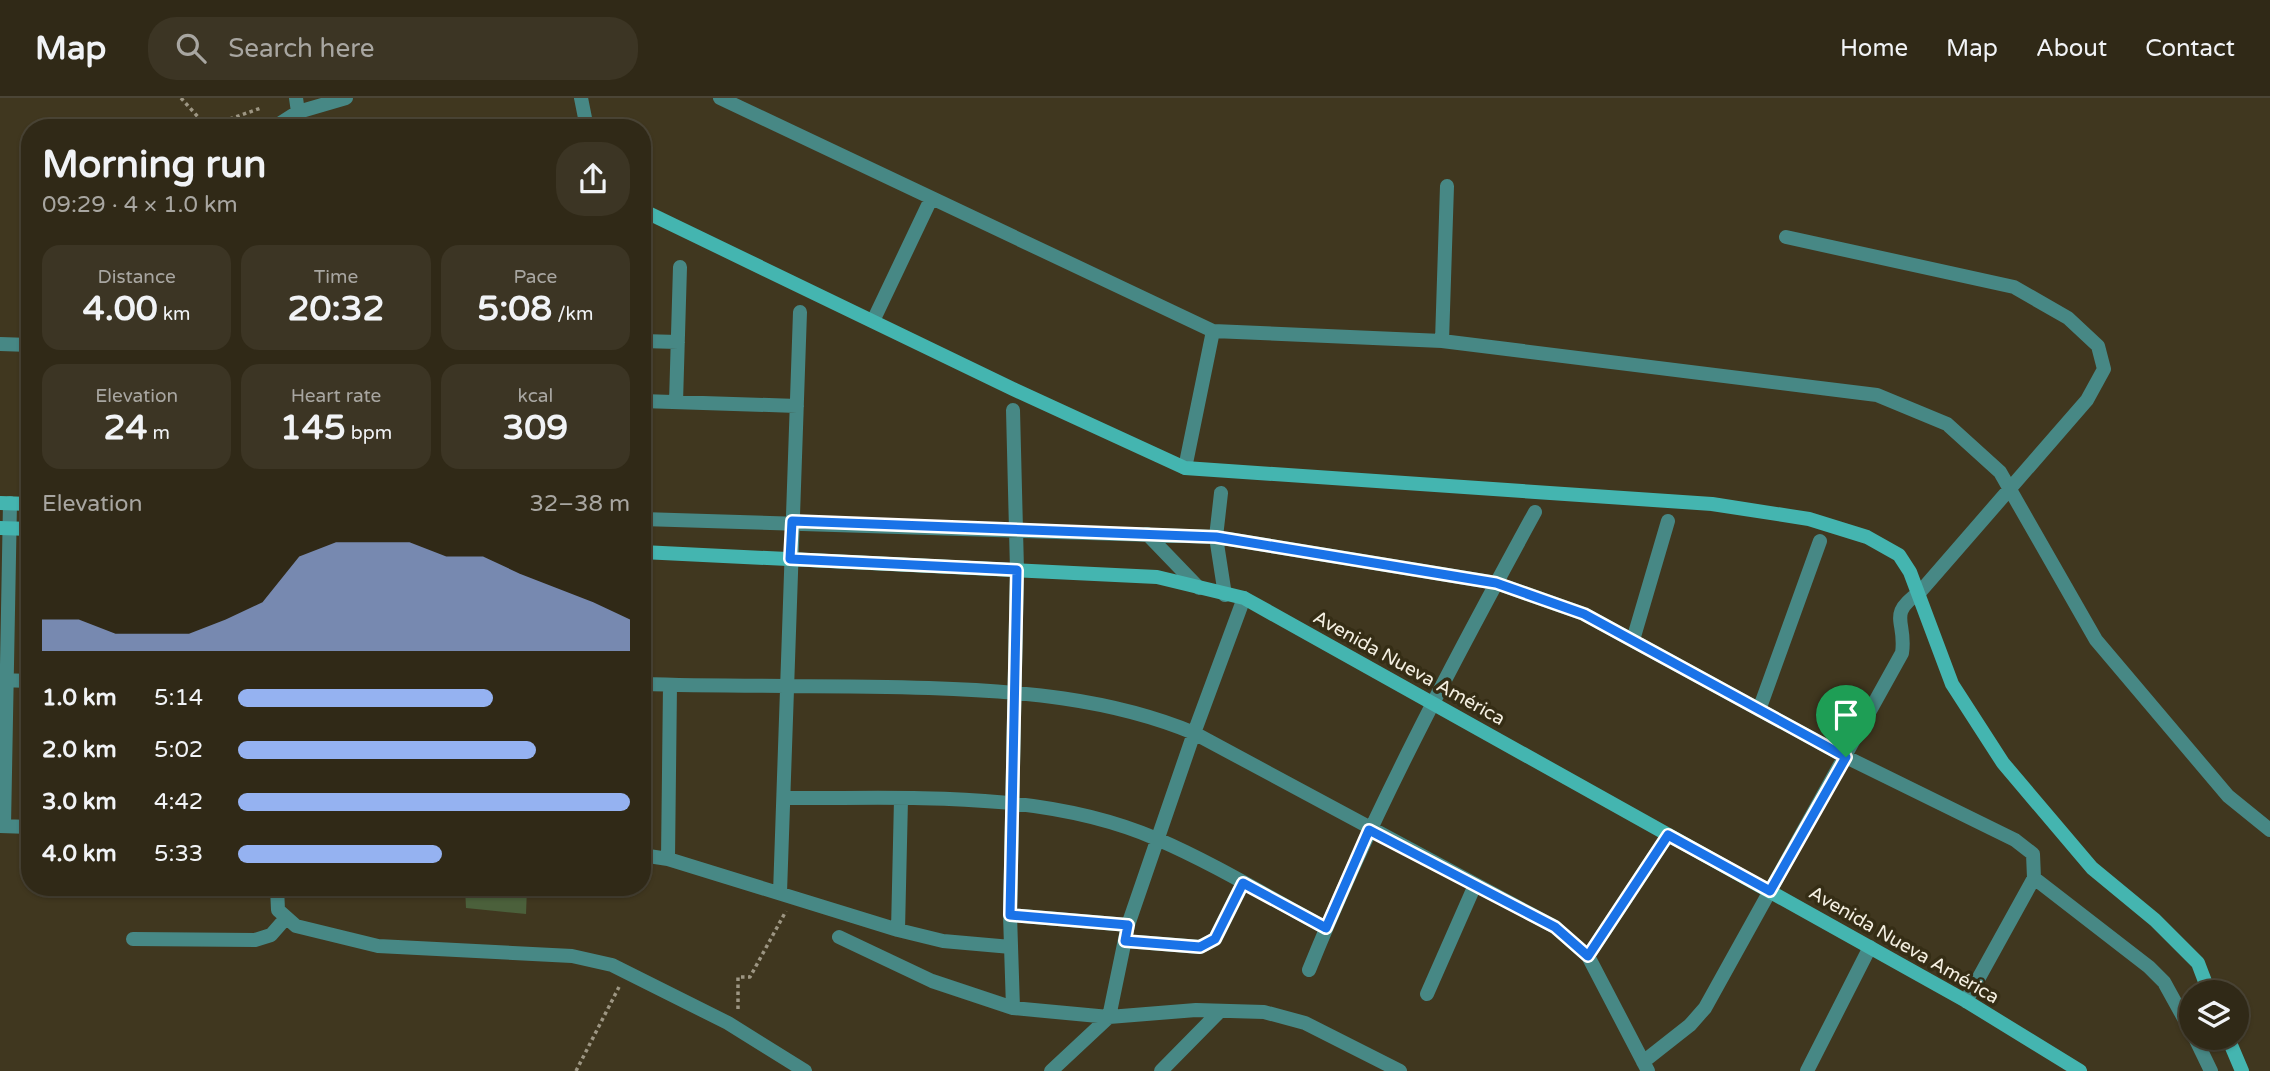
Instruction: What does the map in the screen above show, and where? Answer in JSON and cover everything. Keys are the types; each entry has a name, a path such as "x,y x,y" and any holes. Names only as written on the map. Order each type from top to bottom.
{"street":[{"path":"282,119 297,105 346,98"},
{"path":"580,98 584,119"},
{"path":"720,98 1213,331 1442,341 1877,395 1947,424 2000,472 2096,640 2228,796 2270,830"},
{"path":"1442,341 1447,186"},
{"path":"873,321 931,199"},
{"path":"651,214 1185,468 1712,504 1809,519 1867,537 1899,555 1920,593 1952,684 2003,763 2092,868 2155,920 2197,963 2204,980"},
{"path":"651,684 1016,691 1134,711 1194,733 1369,830 1555,927 1588,956 1645,1066 1705,1008 1846,757 1902,653 1904,641 1898,616 1900,608 1920,593 2087,400 2104,369 2098,346 2068,318 2014,287 1786,237"},
{"path":"676,402 680,267"},
{"path":"787,895 787,685 800,312"},
{"path":"1185,468 1213,331"},
{"path":"651,341 678,342"},
{"path":"0,344 21,345"},
{"path":"651,401 797,406"},
{"path":"1013,410 1017,570 1010,915 1013,1008"},
{"path":"1221,493 1216,537 1225,595"},
{"path":"5,503 2,826 21,827"},
{"path":"1309,970 1369,830 1432,703 1535,512"},
{"path":"651,519 1016,528 1216,537 1496,583 1584,614 1846,757 2015,840 2033,854 2034,878 1966,1001"},
{"path":"1633,640 1668,521"},
{"path":"1147,534 1199,588"},
{"path":"1759,709 1820,541"},
{"name":"Avenida Nueva América","path":"651,552 1157,577 1244,598 1966,1001 2080,1071"},
{"path":"1051,1071 1109,1017 1128,925 1156,839 1244,598"},
{"path":"668,859 670,685"},
{"path":"785,798 1013,804 1090,817 1156,839 1326,928"},
{"path":"898,930 901,799"},
{"path":"1588,956 1668,835"},
{"path":"651,856 668,859 898,930 943,941 1011,947"},
{"path":"2034,878 2150,967 2164,982 2179,1009"},
{"path":"1125,941 1200,947 1208,945 1215,939 1243,883"},
{"path":"1427,994 1475,885"},
{"path":"277,896 278,910 296,926 378,946 572,956 601,962 735,1027 805,1071"},
{"path":"1010,915 1128,925"},
{"path":"133,939 255,940 271,935 285,919"},
{"path":"839,937 932,981 1013,1008 1109,1017 1172,1011 1264,1012 1305,1023 1400,1071"},
{"path":"1807,1071 1870,947"},
{"path":"1161,1071 1219,1012"},
{"path":"2200,1050 2211,1071"},
{"path":"2233,1050 2242,1071"}],"path":[{"path":"181,98 200,119"},
{"path":"230,119 261,108"},
{"path":"735,1027 738,1018 738,977 750,977 787,895"},
{"path":"576,1071 627,973"}],"green space":[{"path":"465,896 527,896 526,914 466,908"}],"route":[{"path":"792,521 1216,537 1273,544 1496,583 1584,614 1846,757 1770,891 1668,835 1588,956 1555,927 1369,830 1326,928 1243,883 1215,939 1208,945 1200,947 1125,941 1128,925 1010,915 1017,570 790,559 792,521"}]}
